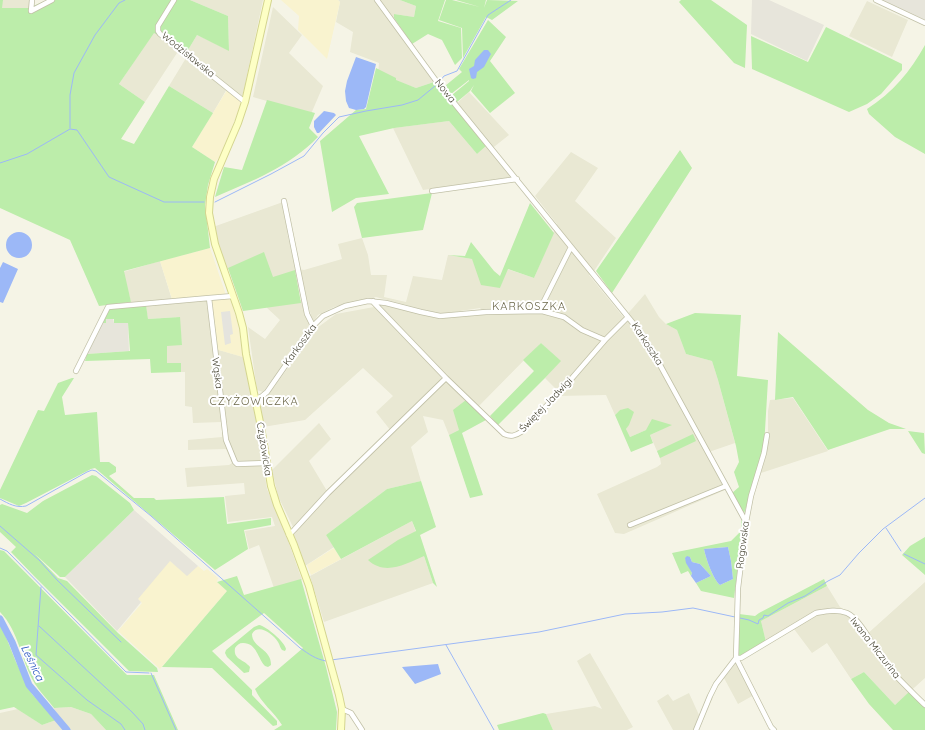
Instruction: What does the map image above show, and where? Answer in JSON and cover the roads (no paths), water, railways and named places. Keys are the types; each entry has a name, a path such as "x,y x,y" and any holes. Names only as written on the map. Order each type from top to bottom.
{"street":[{"path":"32,0 30,11 52,0"},
{"name":"Wodzisławska","path":"174,0 158,26 158,31 160,34 245,102"},
{"path":"245,102 268,0"},
{"name":"Nowa","path":"377,0 437,82 628,317"},
{"path":"876,0 925,23"},
{"name":"Czyżowicka","path":"245,102 238,123 214,179 210,196 209,213 215,244 243,328 246,354 271,486 309,586 342,709 341,730"},
{"path":"432,191 517,179"},
{"path":"284,201 307,314 313,326"},
{"path":"539,312 571,247"},
{"path":"76,371 108,306 233,296"},
{"name":"Wąska","path":"209,298 226,440 237,464 266,463"},
{"name":"Karkoszka","path":"255,399 267,392 313,326 323,316 334,310 356,304 373,301 440,316 486,312 539,312 564,317 582,330 605,340 628,317 641,333 654,354 746,522"},
{"name":"Świętej Jadwigi","path":"373,301 374,304 446,378 504,434 509,436 521,432 560,392 605,340"},
{"path":"289,534 328,493 446,378"},
{"name":"Rogowska","path":"767,435 764,453 751,496 746,522 738,588 736,658 771,727 774,730"},
{"path":"630,524 726,486"},
{"name":"Iwana Miczurina","path":"736,658 741,658 816,613 830,610 840,611 848,614 858,624 886,664 925,705"},
{"path":"696,730 716,684 736,658"},
{"path":"342,709 351,713 362,730"}],"water":[{"path":"484,50 488,50 491,54 484,67 477,72 476,78 473,79 471,78 469,69 474,66 475,60"},
{"path":"356,57 376,64 366,107 364,109 356,110 349,108 346,101 345,91"},
{"path":"324,111 334,113 336,115 319,133 317,133 314,127 314,121"},
{"path":"19,232 28,236 32,245 28,254 19,258 10,254 6,245 10,236"},
{"path":"3,262 18,269 3,303 0,302 0,268"},
{"path":"728,547 733,579 720,585 712,574 704,549"},
{"path":"687,556 690,557 692,562 700,564 711,576 696,583 691,576 692,573 686,563 685,558"},
{"path":"438,664 441,674 415,684 402,667"}],"waterway":[{"path":"70,128 70,95 74,73 95,35 119,3 125,0"},
{"path":"440,81 444,76 457,71 488,15 511,0"},
{"path":"215,202 304,156 323,133 339,117 402,105 418,100 435,86"},
{"path":"0,163 27,154 70,129 77,130 109,177 164,202 204,202"},
{"path":"0,499 16,506 26,506 87,472 92,470 96,471 151,516 300,648 315,658 326,661"},
{"path":"740,618 758,624 759,620 763,618 764,615 768,616 788,603 805,596 840,575 883,529 925,498"},
{"path":"0,526 39,560 57,580 121,642"},
{"path":"886,528 901,551"},
{"path":"0,548 7,551 126,672 149,673"},
{"path":"904,554 925,564"},
{"path":"41,587 36,655 87,700 121,724 125,730"},
{"path":"331,660 539,632 625,614 662,612 693,608 735,617"},
{"name":"Leśnica","path":"0,619 12,642 29,685 67,730"},
{"path":"39,626 132,712 143,724 145,730"},
{"path":"446,645 494,730"},
{"path":"151,673 176,730"}],"district":[{"name":"KARKOSZKA","path":"529,307"},
{"name":"CZYŻOWICZKA","path":"254,402"}]}
